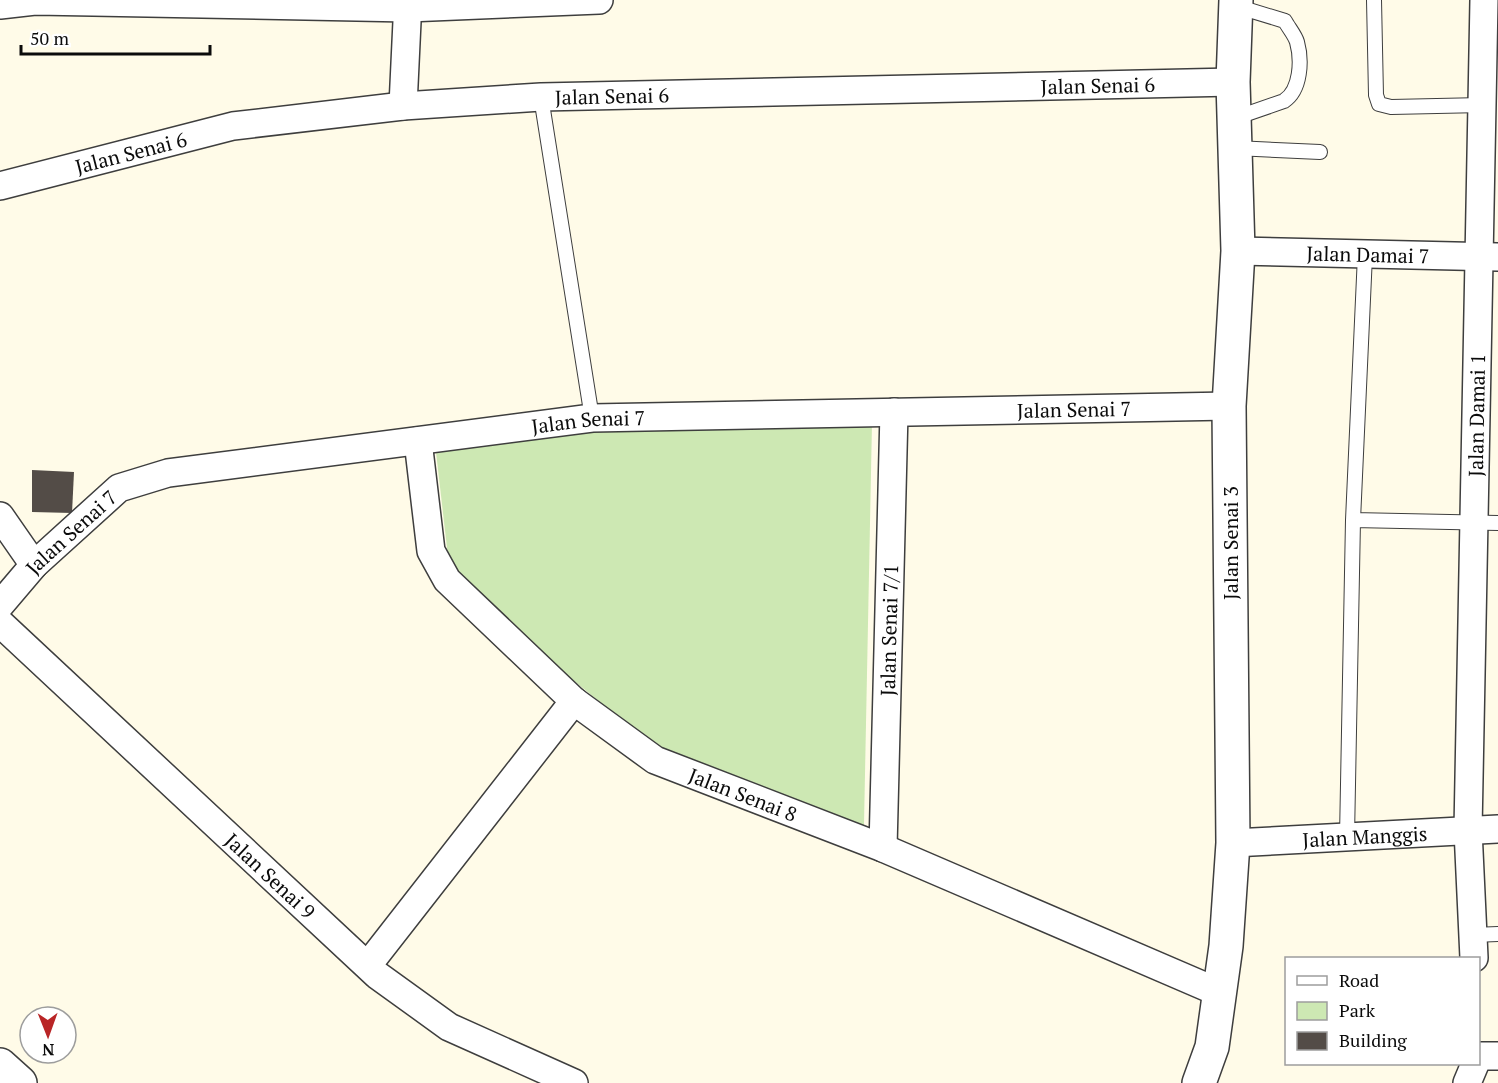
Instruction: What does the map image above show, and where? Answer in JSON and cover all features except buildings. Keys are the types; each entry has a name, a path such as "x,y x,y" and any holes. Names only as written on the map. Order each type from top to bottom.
{"street":[{"path":"0,5 35,1 408,4 599,0"},
{"name":"Jalan Damai 1","path":"1481,943 1468,830 1486,523 1489,257 1483,105 1491,28 1484,0"},
{"name":"Jalan Senai 3","path":"1199,1083 1212,1047 1226,945 1233,843 1229,406 1238,251 1233,82 1236,3"},
{"path":"403,106 408,4"},
{"name":"Jalan Senai 6","path":"0,186 233,126 403,106 541,97 1233,82"},
{"name":"Jalan Damai 7","path":"1238,251 1489,257"},
{"name":"Jalan Senai 7","path":"0,605 34,565 119,488 168,473 592,418 1229,406"},
{"name":"Jalan Senai 7/1","path":"883,848 894,412"},
{"name":"Jalan Senai 8","path":"418,441 431,551 447,580 574,701 655,760 883,848 1218,992"},
{"path":"0,516 34,565"},
{"name":"Jalan Senai 9","path":"0,623 377,975 449,1028 574,1083"},
{"path":"368,965 574,701"},
{"name":"Jalan Manggis","path":"1233,843 1498,829"},
{"path":"1480,1056 1498,1056"},
{"path":"0,1065 20,1083"},
{"path":"1467,1083 1475,1065"}],"lane":[{"path":"1374,0 1376,95 1379,104 1391,107 1483,105"},
{"path":"1235,134 1291,96 1299,72 1297,41 1285,21 1236,3"},
{"path":"541,97 592,418"},
{"path":"1235,134 1320,152"},
{"path":"1347,837 1353,520 1365,255"},
{"path":"1353,520 1486,523"}],"green space":[{"path":"872,423 863,834 654,746 563,672 449,565 436,452 594,429"}]}
